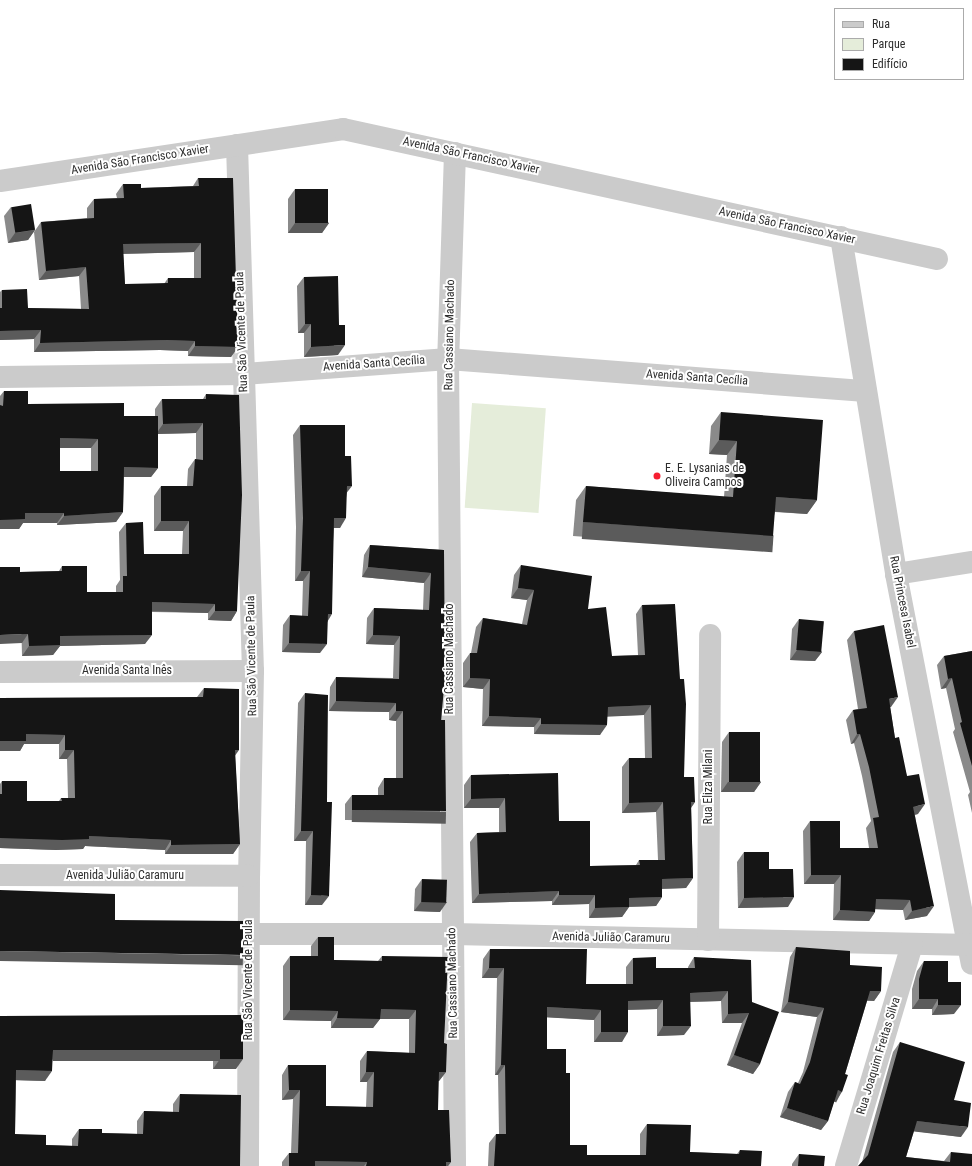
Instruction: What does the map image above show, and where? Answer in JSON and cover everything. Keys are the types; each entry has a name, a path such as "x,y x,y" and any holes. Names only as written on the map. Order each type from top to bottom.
{"street":[{"name":"Avenida São Francisco Xavier","path":"0,181 343,129 937,259"},
{"name":"Rua São Vicente de Paula","path":"237,146 254,671 249,876 248,1166"},
{"name":"Rua Cassiano Machado","path":"455,153 448,359 455,1166"},
{"name":"Rua Princesa Isabel","path":"841,238 896,574 970,951"},
{"name":"Avenida Santa Cecília","path":"0,377 244,374 448,359 866,391"},
{"path":"896,574 972,562"},
{"name":"Rua Eliza Milani","path":"708,940 710,635"},
{"name":"Avenida Santa Inês","path":"0,672 254,671"},
{"name":"Avenida Julião Caramuru","path":"0,875 249,876"},
{"name":"Avenida Julião Caramuru","path":"250,934 452,934 708,940 912,945 970,951"},
{"name":"Rua Joaquim Freitas Silva","path":"846,1166 912,945"}],"green space":[{"path":"472,403 546,408 538,513 465,508"}],"building":[{"path":"198,178 233,178 238,347 195,346 195,341 167,340 40,343 41,330 0,331 2,290 27,289 28,308 89,309 86,267 46,271 41,222 94,218 94,199 124,198 123,184 141,184 141,188 199,186","holes":["201,243 201,278 168,278 168,283 125,284 123,244"]},
{"path":"295,189 328,189 328,223 295,223"},
{"path":"31,204 35,230 15,233 11,207"},
{"path":"338,276 339,325 345,325 345,345 311,347 311,324 305,324 304,277"},
{"path":"4,391 28,391 28,404 124,403 124,416 158,416 158,468 124,467 123,512 64,516 64,513 25,513 25,519 0,520 0,405 3,406","holes":["60,438 98,439 98,471 60,471"]},
{"path":"206,394 239,395 242,495 237,611 215,611 215,604 152,602 152,635 60,636 60,645 29,646 28,634 0,635 0,567 20,567 20,572 62,571 62,566 87,566 87,592 123,592 123,576 127,576 126,523 143,522 144,554 189,554 189,521 161,521 161,486 193,486 195,459 203,460 203,423 163,424 162,399 206,399"},
{"path":"721,412 823,420 817,500 776,497 773,536 583,522 586,486 733,497 737,441 719,440"},
{"path":"300,425 345,425 345,456 351,456 352,486 347,486 346,518 334,518 332,614 328,614 327,644 289,643 290,615 308,616 310,571 301,571 303,518"},
{"path":"370,545 444,550 445,678 441,720 445,720 446,811 352,810 352,795 384,795 384,778 403,778 403,711 396,711 396,703 336,701 336,677 399,679 400,636 373,635 374,608 429,610 431,573 368,567"},
{"path":"521,565 592,576 588,609 606,607 612,656 645,655 642,605 675,604 680,679 684,679 686,704 684,777 694,777 695,802 691,802 693,878 662,879 662,897 629,898 629,907 595,908 595,895 559,895 559,891 479,894 477,833 506,832 505,798 471,799 471,775 558,773 559,821 590,821 590,866 640,865 639,860 665,860 663,802 629,803 629,758 652,758 651,705 608,707 607,725 541,724 541,718 489,716 490,679 470,678 470,653 477,653 483,618 527,625 534,590 518,588"},
{"path":"799,619 824,621 821,652 796,650"},
{"path":"884,625 898,697 889,699 895,738 899,737 907,776 919,774 925,804 913,807 934,906 912,911 910,900 876,899 875,912 840,910 841,875 811,875 810,821 840,821 840,848 878,848 873,818 879,817 869,767 860,734 857,734 853,710 867,708 854,631"},
{"path":"972,651 972,766 960,723 962,722 952,678 948,679 944,656"},
{"path":"204,688 239,689 239,750 235,750 240,844 171,845 171,840 89,836 89,839 62,840 0,838 0,794 2,794 2,781 27,781 27,801 62,801 61,798 75,798 74,750 65,750 65,735 26,734 26,741 0,741 0,698 203,697"},
{"path":"305,693 328,695 327,802 332,802 329,896 311,895 313,831 301,831"},
{"path":"729,732 760,732 760,782 729,782"},
{"path":"744,852 769,852 769,869 793,869 794,897 744,898"},
{"path":"422,879 447,880 446,903 421,902"},
{"path":"0,890 115,894 115,920 243,921 243,955 0,951"},
{"path":"318,937 334,937 334,960 382,961 382,956 448,957 444,1043 447,1044 446,1072 439,1072 438,1110 449,1110 451,1162 446,1162 446,1166 366,1166 367,1162 315,1161 315,1166 289,1166 289,1153 298,1153 300,1090 289,1090 288,1065 326,1065 326,1106 373,1107 374,1072 366,1072 367,1051 415,1053 416,1010 381,1009 380,1019 337,1018 338,1011 290,1010 290,956 318,956"},
{"path":"796,947 850,951 850,965 882,967 881,991 870,991 845,1074 848,1075 842,1092 838,1090 828,1121 787,1108 795,1082 800,1084 810,1062 824,1008 788,1002"},
{"path":"490,949 587,949 586,984 633,984 633,958 656,957 656,968 695,968 694,957 751,960 752,1002 779,1012 760,1064 734,1055 749,1013 728,1014 728,991 690,993 691,1026 663,1026 663,1000 628,1001 628,1032 601,1032 601,1010 547,1007 547,1049 566,1049 566,1073 570,1073 570,1145 587,1145 587,1155 646,1155 647,1124 691,1125 690,1152 739,1154 740,1150 762,1151 761,1166 494,1166 496,1134 506,1134 505,1065 501,1065 504,968 489,968"},
{"path":"924,961 948,961 948,982 961,982 961,1005 938,1005 938,999 919,999 919,979"},
{"path":"243,1015 243,1059 220,1059 220,1050 53,1050 52,1071 16,1070 15,1134 46,1135 46,1145 78,1146 79,1129 102,1129 102,1133 143,1134 144,1111 179,1112 180,1094 241,1095 240,1166 0,1166 0,1016"},
{"path":"900,1042 965,1062 954,1100 971,1103 968,1127 917,1121 906,1157 950,1162 951,1152 972,1154 972,1166 858,1166 868,1155"},
{"path":"799,1154 825,1156 824,1166 798,1166"}],"place":[{"name":"E. E. Lysanias de Oliveira Campos","path":"657,476"}]}
